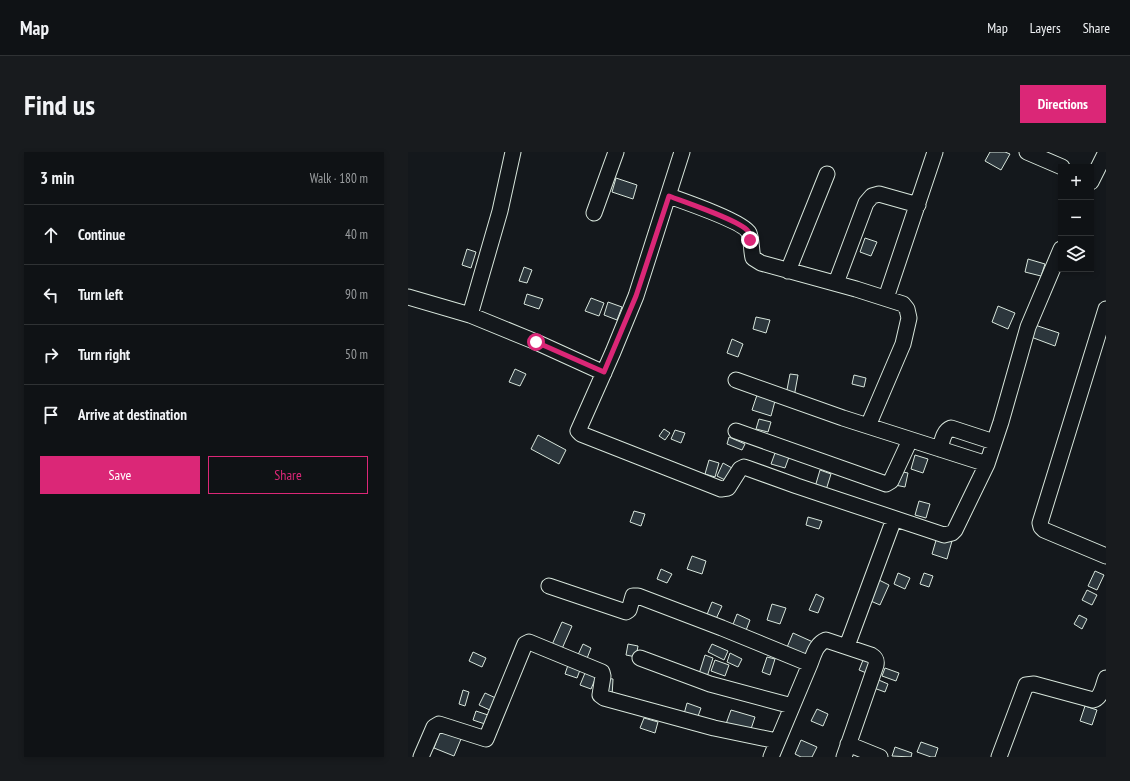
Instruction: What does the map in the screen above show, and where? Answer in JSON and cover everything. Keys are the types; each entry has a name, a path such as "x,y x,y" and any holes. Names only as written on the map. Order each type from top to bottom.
{"street":[{"path":"470,315 500,211 513,152"},
{"path":"594,213 616,152"},
{"path":"682,152 636,296 578,431 581,434 721,489 728,488 740,469 744,467 944,535 952,533 955,530 987,464 1028,327 1058,256"},
{"path":"886,298 935,152"},
{"path":"1027,152 1058,165"},
{"path":"1094,174 1106,152"},
{"path":"788,271 827,174"},
{"path":"836,283 866,203 872,196 879,194 918,205"},
{"path":"669,196 722,216 744,228 749,232 752,258 761,263 886,298 902,304 907,309 909,318 903,344 868,426"},
{"path":"408,297 470,315 604,372"},
{"path":"1106,309 1040,523 1044,530 1106,556"},
{"path":"736,380 868,426 987,464"},
{"path":"940,449 946,430 951,428 994,442"},
{"path":"736,431 886,484 891,482 910,440"},
{"path":"847,646 894,518"},
{"path":"549,586 626,612 629,610 633,596 638,596 810,664"},
{"path":"771,757 817,646 820,642 826,640 871,655 877,660 846,751 880,757"},
{"path":"421,757 434,727 439,724 486,739 525,644 530,642 602,672 603,676 600,695 604,698 714,728 777,742"},
{"path":"640,658 710,684 792,706"},
{"path":"999,757 1026,685 1034,684 1096,700 1099,697 1106,678"}],"building":[{"path":"990,152 1005,152 1010,154 1001,170 985,161"},
{"path":"616,178 637,185 633,199 612,192"},
{"path":"865,238 877,242 871,256 860,252"},
{"path":"467,249 476,252 471,268 462,265"},
{"path":"1028,259 1045,264 1041,276 1025,272"},
{"path":"524,267 532,270 527,283 519,281"},
{"path":"527,294 543,299 539,309 524,304"},
{"path":"591,298 604,303 599,316 585,311"},
{"path":"608,302 622,307 617,320 604,315"},
{"path":"998,306 1015,313 1008,329 992,322"},
{"path":"756,317 770,320 766,333 753,329"},
{"path":"1035,325 1059,333 1055,346 1031,337"},
{"path":"732,339 743,344 738,357 727,353"},
{"path":"515,369 526,374 520,386 509,382"},
{"path":"790,374 798,375 794,397 786,395"},
{"path":"854,375 866,378 864,387 852,384"},
{"path":"757,395 775,401 771,416 752,410"},
{"path":"759,419 771,422 768,432 756,429"},
{"path":"664,429 670,433 665,440 659,436"},
{"path":"675,430 685,433 681,443 671,439"},
{"path":"538,435 566,450 559,464 531,449"},
{"path":"729,437 745,444 742,450 727,444"},
{"path":"775,453 789,457 785,468 771,464"},
{"path":"915,455 928,459 923,473 911,469"},
{"path":"709,460 719,463 715,477 705,474"},
{"path":"723,463 732,468 727,481 717,476"},
{"path":"820,470 831,474 826,490 815,487"},
{"path":"898,471 908,473 905,487 895,485"},
{"path":"919,501 930,504 926,518 915,515"},
{"path":"634,511 645,514 641,526 630,522"},
{"path":"808,517 822,521 819,529 806,525"},
{"path":"937,537 952,541 947,559 932,554"},
{"path":"692,556 706,561 702,574 687,569"},
{"path":"661,569 672,574 667,583 657,579"},
{"path":"1095,571 1104,575 1097,590 1088,586"},
{"path":"898,573 910,578 905,589 894,584"},
{"path":"924,573 933,576 929,587 920,584"},
{"path":"875,578 889,585 880,605 866,599"},
{"path":"1087,590 1097,595 1092,605 1082,600"},
{"path":"816,594 824,598 818,613 809,610"},
{"path":"712,602 722,606 715,621 706,617"},
{"path":"772,604 786,608 780,624 767,620"},
{"path":"737,614 750,620 745,633 732,627"},
{"path":"1079,615 1087,619 1082,629 1074,624"},
{"path":"562,622 572,626 561,651 551,647"},
{"path":"793,633 813,642 805,660 785,652"},
{"path":"583,644 591,648 586,661 577,657"},
{"path":"628,644 638,646 636,657 626,655"},
{"path":"712,644 728,651 724,660 708,652"},
{"path":"473,652 486,658 482,667 469,661"},
{"path":"730,653 742,659 738,667 727,662"},
{"path":"705,655 713,658 706,680 698,677"},
{"path":"767,657 775,659 770,675 762,672"},
{"path":"715,660 729,665 725,676 711,671"},
{"path":"863,660 873,663 869,674 859,670"},
{"path":"568,665 580,670 577,678 565,674"},
{"path":"885,668 899,673 896,681 882,676"},
{"path":"585,673 596,677 591,689 580,685"},
{"path":"605,678 613,679 612,697 604,696"},
{"path":"874,678 888,684 885,692 871,687"},
{"path":"463,690 469,692 465,706 459,704"},
{"path":"485,693 500,700 494,712 479,705"},
{"path":"687,703 701,708 697,719 684,714"},
{"path":"1085,706 1097,710 1092,725 1080,721"},
{"path":"817,709 828,714 823,726 811,721"},
{"path":"731,710 755,717 750,732 726,724"},
{"path":"476,711 491,716 488,725 473,720"},
{"path":"644,718 658,722 655,733 640,728"},
{"path":"440,731 461,739 454,756 434,748"},
{"path":"801,740 817,747 812,757 801,757 795,754"},
{"path":"921,742 938,748 935,757 917,752"},
{"path":"895,747 912,753 911,757 892,756"}],"route":[{"path":"536,342 604,372 636,296 669,196 722,216 749,232 750,240"}]}
